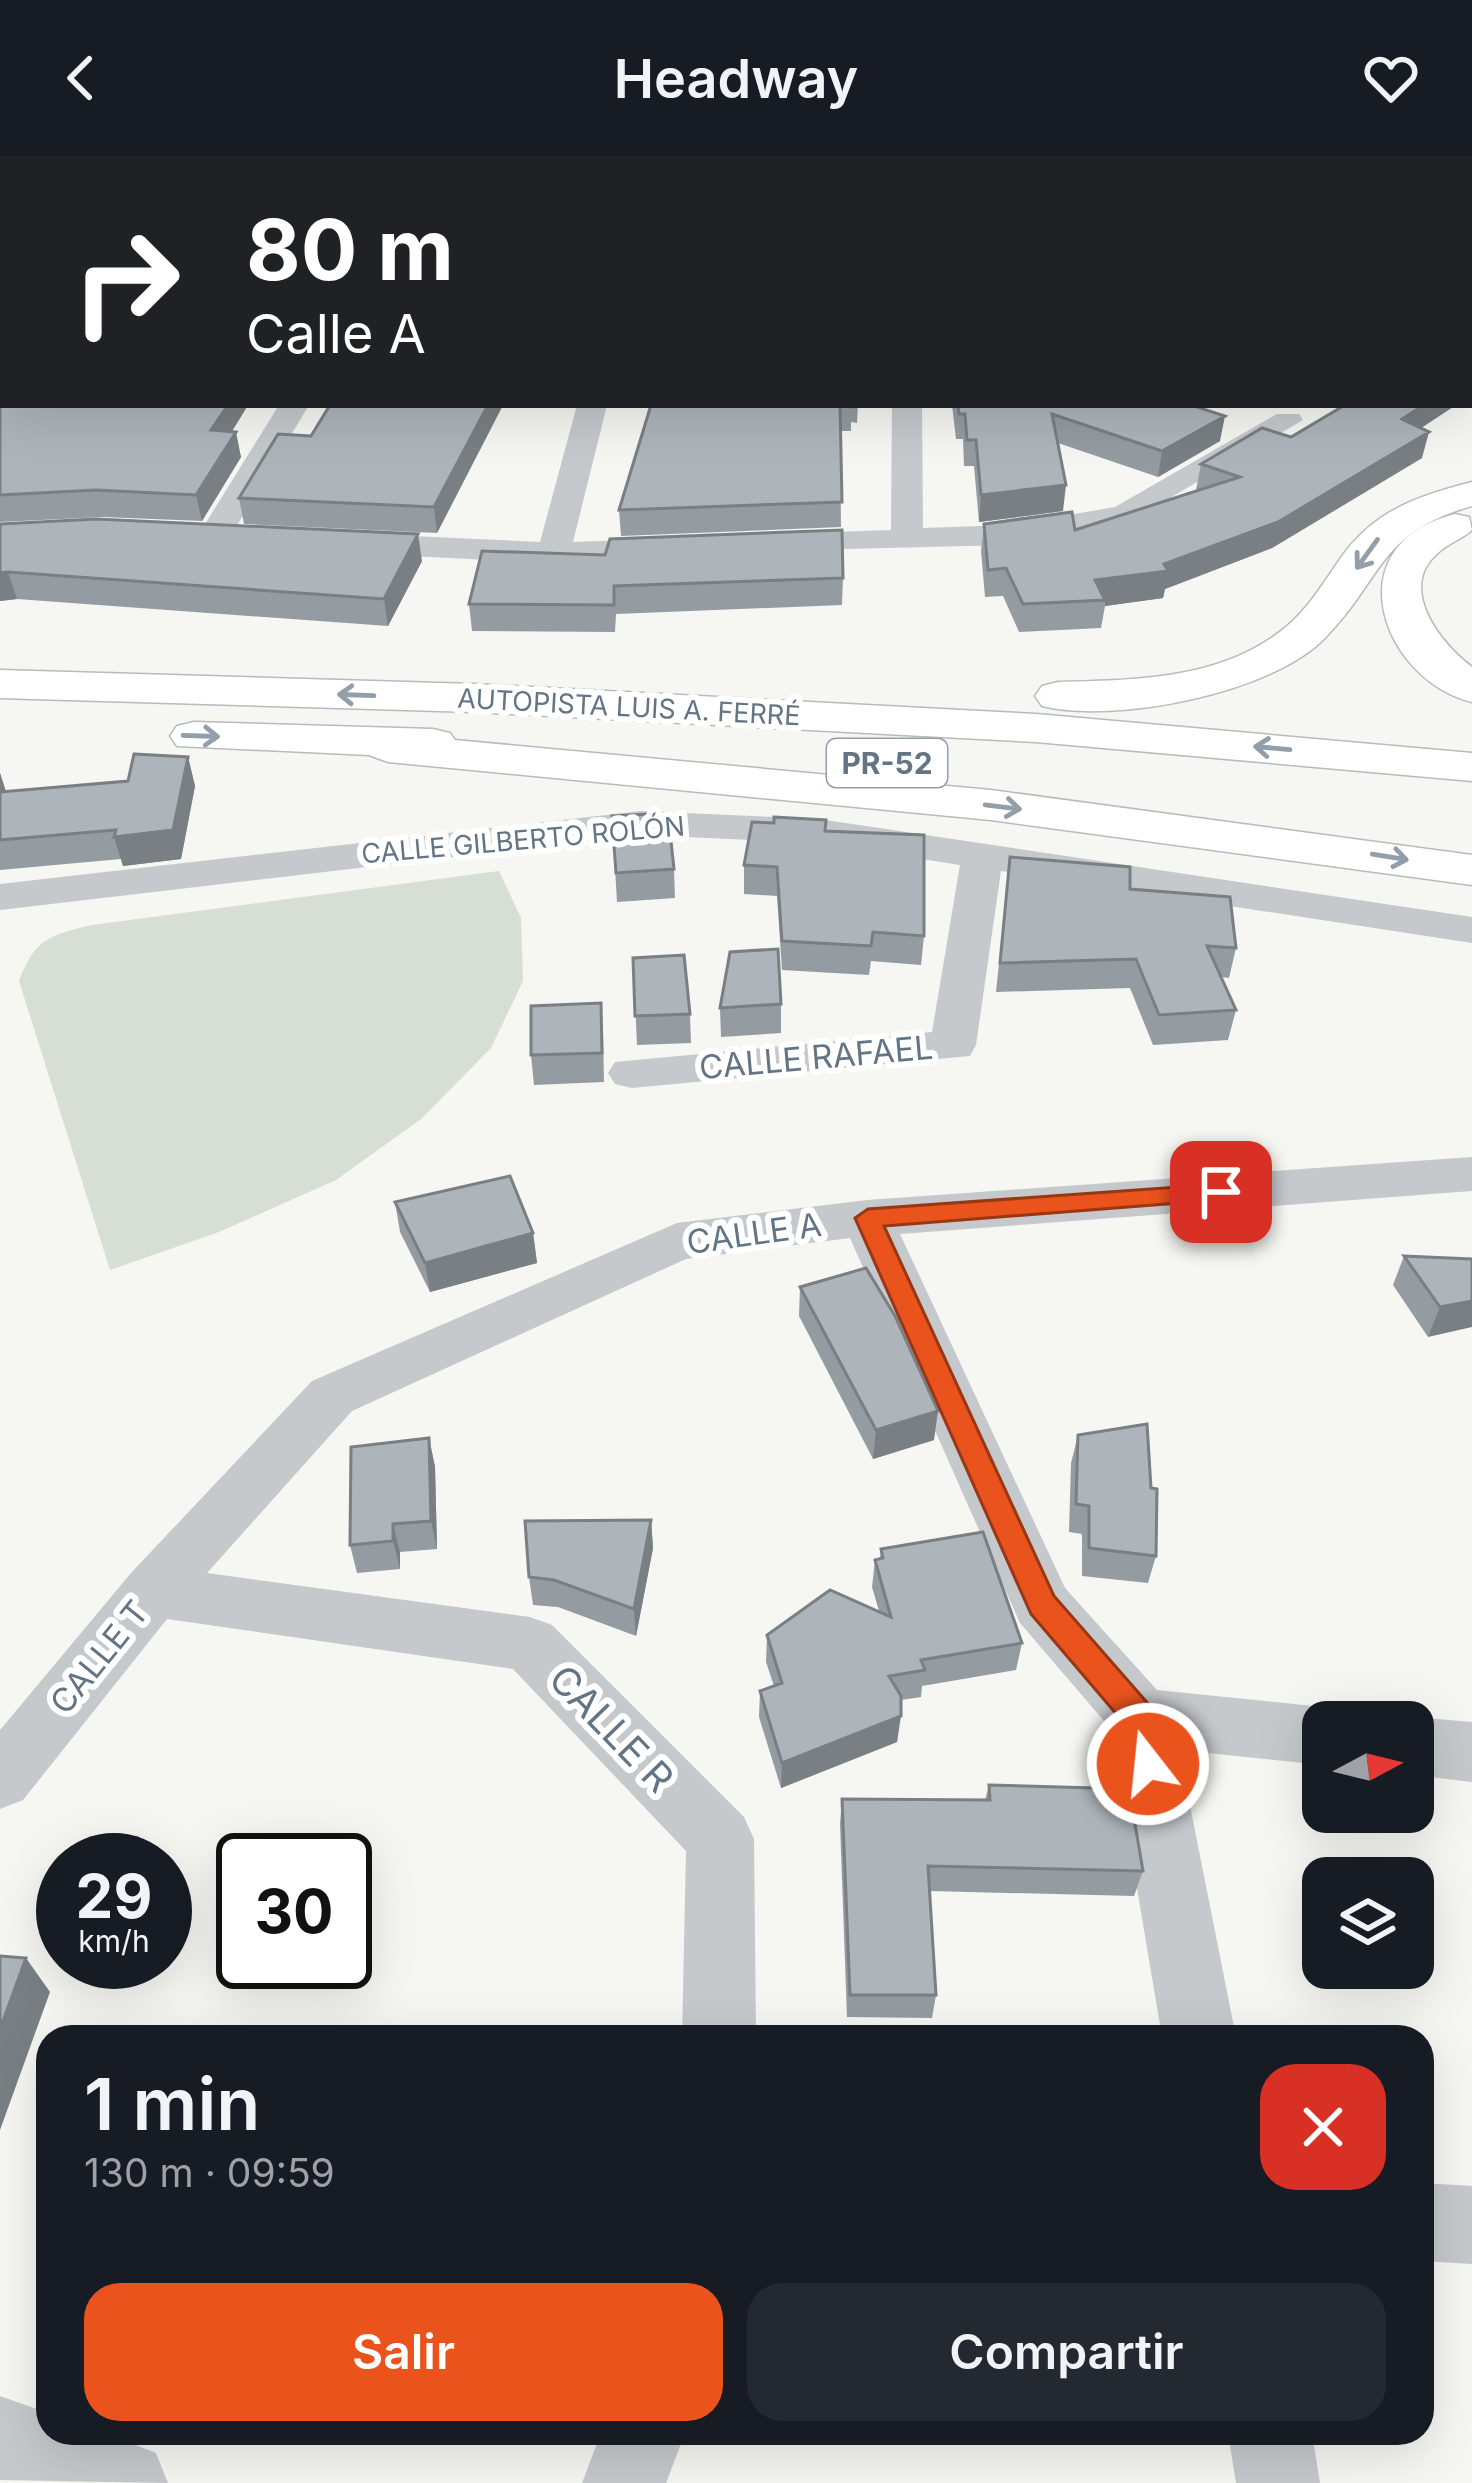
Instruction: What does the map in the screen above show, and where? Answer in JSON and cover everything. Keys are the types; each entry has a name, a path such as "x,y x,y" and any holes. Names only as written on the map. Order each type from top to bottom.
{"highway":[{"path":"1470,500 1407,561 1399,583 1401,611 1416,640 1472,688"},
{"path":"473,698 652,686 1038,697 1175,686 1257,664 1292,645 1329,608 1388,529 1470,500"},
{"name":"AUTOPISTA LUIS A. FERRÉ","path":"0,684 473,698 1036,728 1472,767"},
{"name":"AUTOPISTA LUIS A. FERRÉ","path":"139,734 713,752 1182,784 1472,810"},
{"path":"301,740 991,805 1472,870"}],"street":[{"path":"260,539 203,536 291,408"},
{"path":"554,553 591,408"},
{"path":"907,408 907,538"},
{"path":"1264,408 1299,413"},
{"path":"305,541 554,553 1010,535 1124,515 1299,413"},
{"name":"CALLE GILBERTO ROLÓN","path":"0,897 641,823 798,829 1472,930"},
{"name":"CALLE RAFAEL","path":"632,1073 953,1045 982,857"},
{"name":"CALLE A","path":"153,1591 332,1396 677,1241 868,1218 1472,1174"},
{"path":"868,1218 1042,1605 1140,1717 1196,2025"},
{"name":"CALLE T","path":"0,1778 153,1591"},
{"name":"CALLE R","path":"153,1591 530,1644 720,1839 719,2025"},
{"path":"1140,1717 1302,1734"},
{"path":"1434,1748 1472,1752"},
{"path":"1434,2223 1472,2225"},
{"path":"0,2438 126,2483"},
{"path":"624,2483 638,2445"},
{"path":"1272,2445 1278,2483"}],"shaded area":[{"path":"499,871 521,918 523,981 491,1048 421,1119 336,1180 219,1232 110,1270 19,981 38,947 55,936 92,925"}],"building":[{"path":"0,408 226,408 211,430 236,432 196,495 96,490 0,495"},
{"path":"328,408 486,408 434,507 239,498 278,434 311,436"},
{"path":"650,408 840,408 842,502 619,510"},
{"path":"958,408 1200,408 1225,416 1162,451 1052,414 1066,485 981,495 976,440 967,440 965,414 959,414"},
{"path":"1340,408 1419,408 1402,419 1429,432 1278,522 1164,564 1168,571 1095,580 1105,600 1023,604 1006,568 988,570 984,524 1072,512 1075,530 1240,477 1201,464 1262,428 1291,437"},
{"path":"96,519 418,534 384,599 0,573 0,524"},
{"path":"842,530 843,578 614,586 614,605 469,604 482,551 605,555 610,539"},
{"path":"134,754 188,757 173,830 0,840 0,792 128,781"},
{"path":"668,813 674,869 616,873 612,816"},
{"path":"774,817 826,820 825,831 924,835 924,936 873,932 871,946 782,941 777,867 744,865 752,822 774,823"},
{"path":"1010,857 1130,867 1130,889 1230,897 1236,948 1207,946 1236,1010 1159,1015 1136,959 1000,963"},
{"path":"778,949 781,1004 720,1008 730,952"},
{"path":"684,955 690,1014 635,1016 633,958"},
{"path":"601,1003 602,1053 531,1055 531,1006"},
{"path":"510,1176 533,1233 425,1263 395,1202"},
{"path":"1404,1256 1472,1259 1472,1301 1440,1307"},
{"path":"866,1268 895,1316 938,1411 876,1430 800,1287"},
{"path":"1147,1424 1151,1488 1157,1489 1156,1556 1089,1548 1089,1506 1076,1504 1078,1435"},
{"path":"429,1438 431,1521 393,1524 393,1541 350,1545 351,1447"},
{"path":"651,1520 634,1609 554,1580 529,1577 525,1521"},
{"path":"983,1532 1022,1643 921,1660 925,1670 889,1676 901,1696 901,1716 782,1763 760,1691 782,1683 767,1635 830,1590 891,1617 875,1560 883,1558 881,1549"},
{"path":"989,1785 1129,1789 1143,1871 928,1866 936,1995 850,1995 842,1799 990,1800"},
{"path":"0,1956 26,1958 0,2029"}],"route":[{"path":"1148,1764 1140,1717 1042,1605 868,1218 1221,1192"}]}
